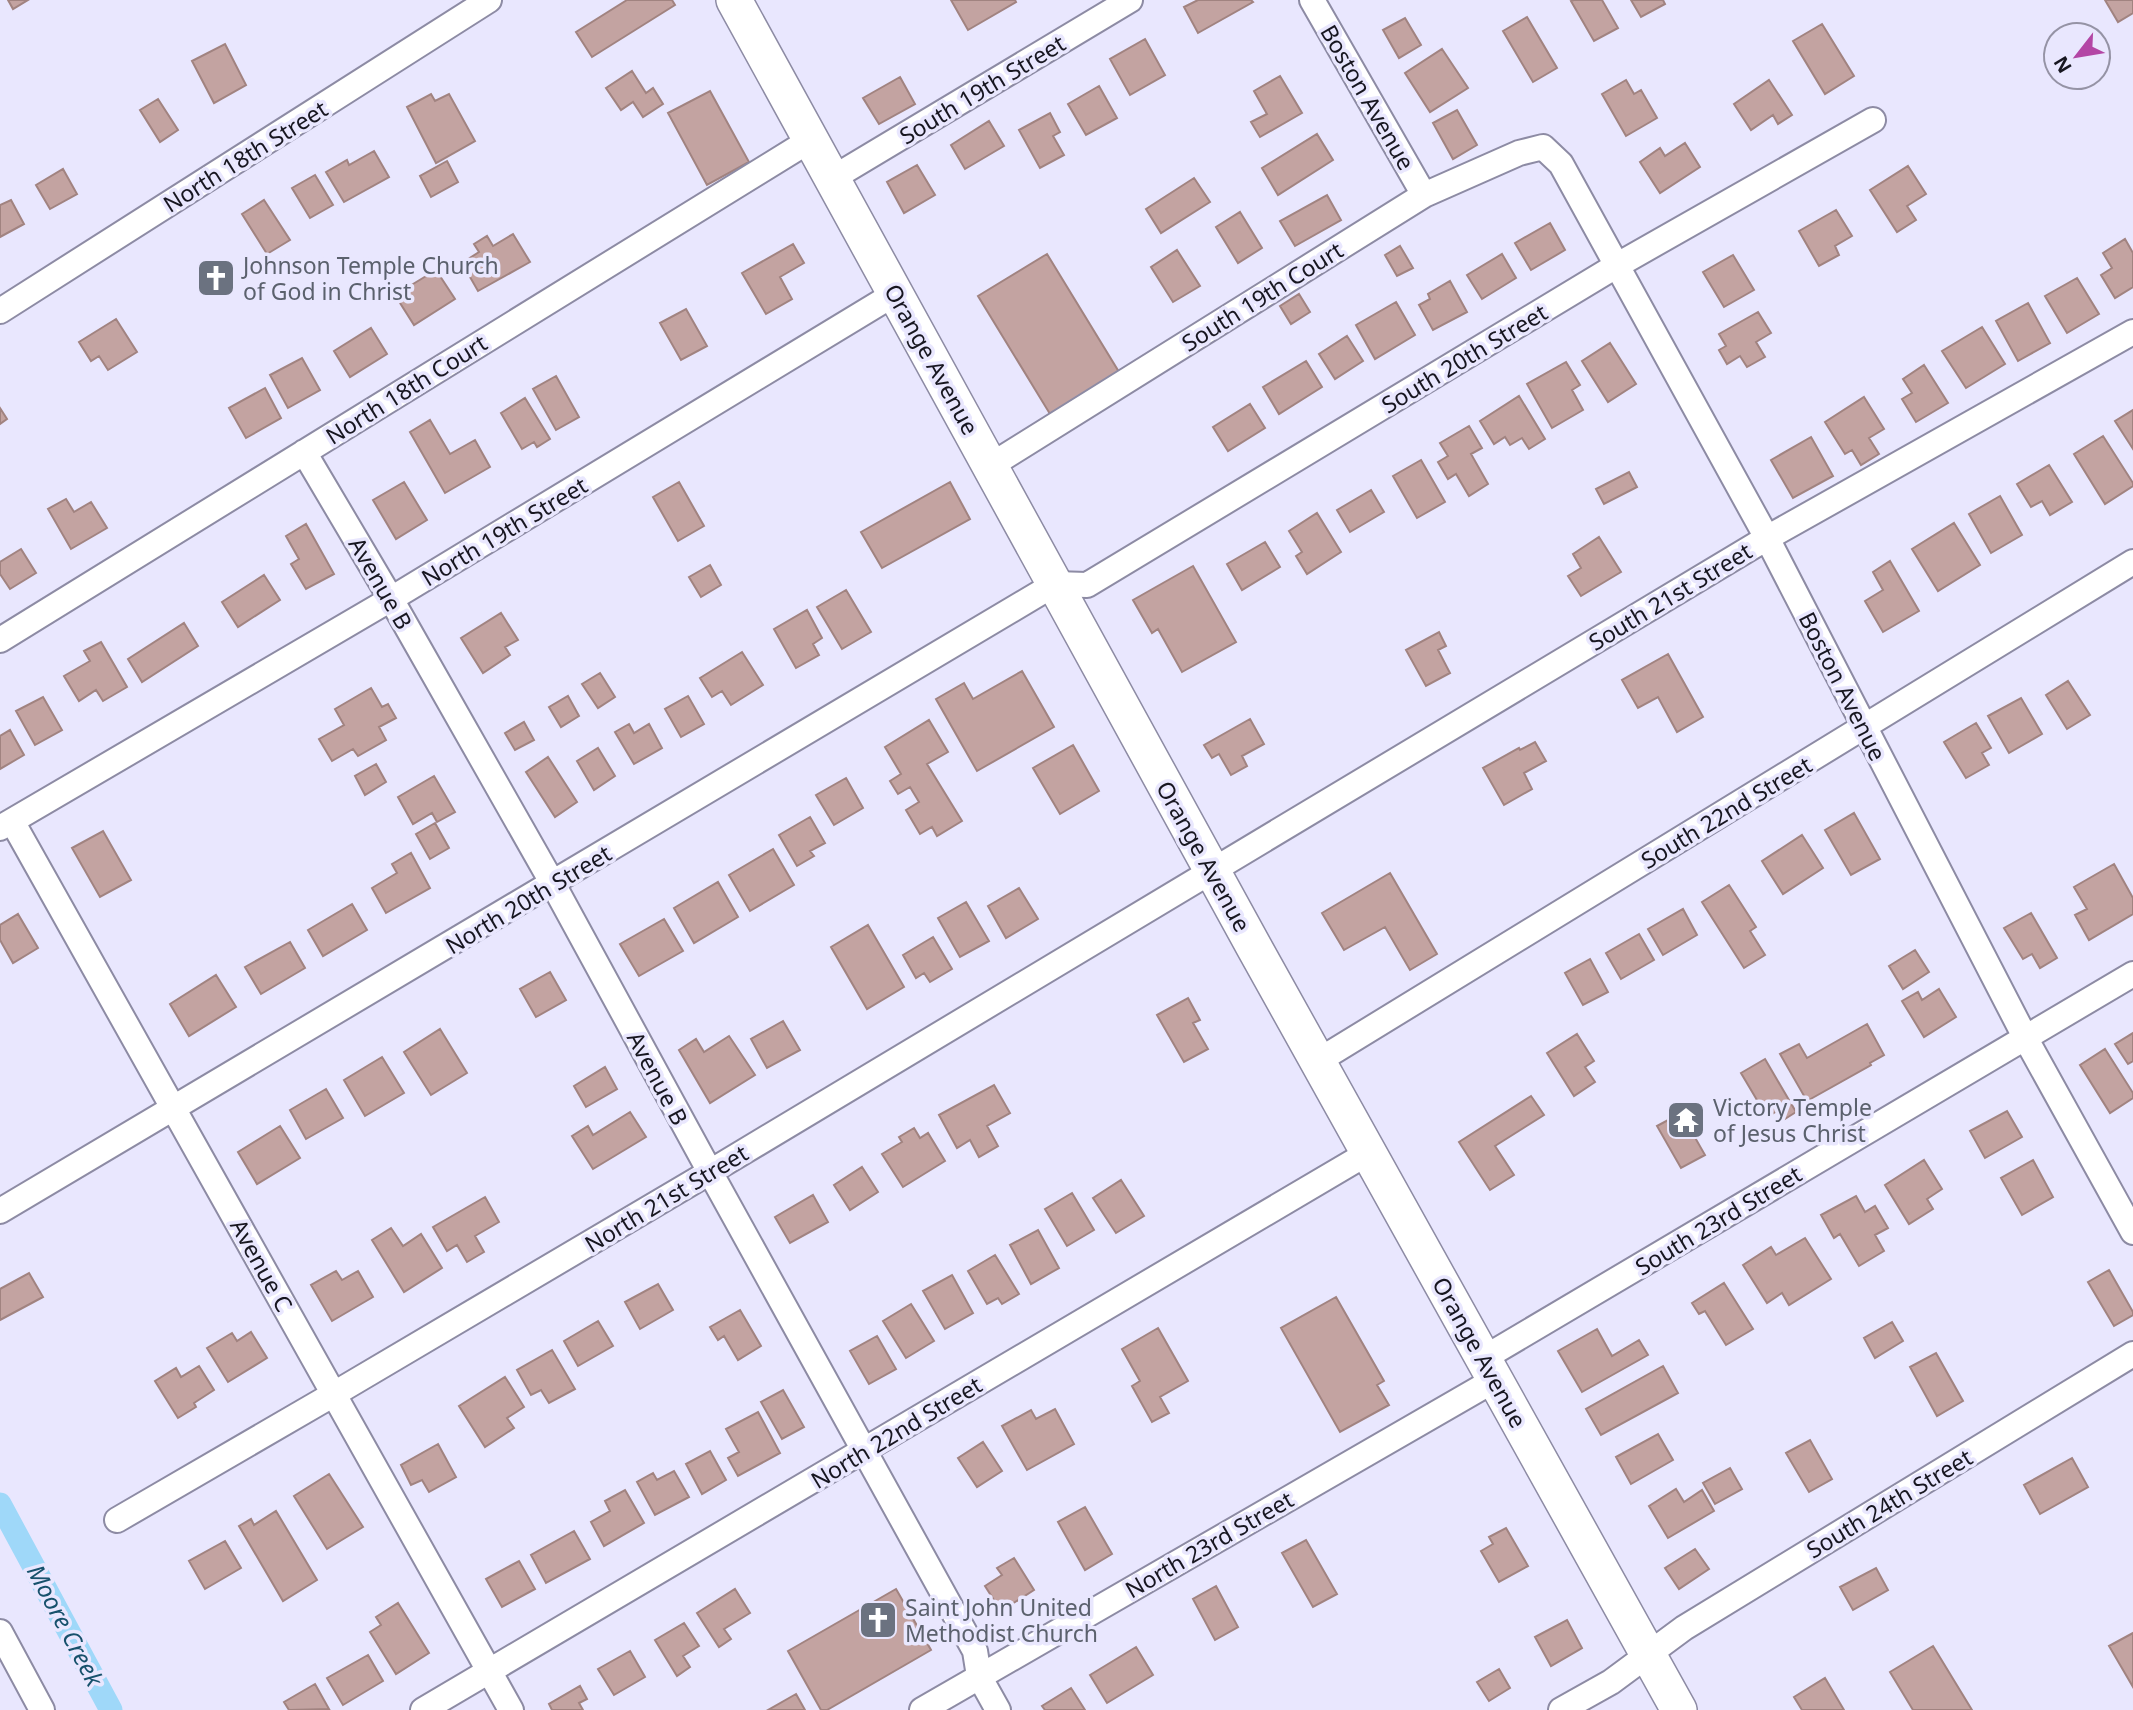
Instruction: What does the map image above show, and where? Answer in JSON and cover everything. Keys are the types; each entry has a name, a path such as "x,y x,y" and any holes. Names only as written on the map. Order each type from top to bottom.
{"main road":[{"name":"Orange Avenue","path":"734,0 1211,870 1679,1710"}],"street":[{"name":"North 18th Street","path":"0,311 489,0"},
{"name":"South 19th Street","path":"833,178 1130,0"},
{"name":"Boston Avenue","path":"1312,0 1423,195"},
{"name":"South 20th Street","path":"1055,584 1087,585 1616,266 1873,120"},
{"name":"North 18th Court","path":"0,640 812,139"},
{"name":"Boston Avenue","path":"1543,147 1561,164 1767,538 2026,1039 2133,1232"},
{"name":"South 19th Court","path":"990,466 1423,195 1519,153 1543,147"},
{"name":"North 19th Street","path":"6,824 391,599 896,293"},
{"name":"South 21st Street","path":"1211,870 1767,538 2133,332"},
{"name":"Avenue B","path":"304,452 553,884 975,1651 979,1676 998,1710"},
{"name":"South 22nd Street","path":"1318,1060 2133,562"},
{"name":"North 20th Street","path":"0,1211 1055,584"},
{"name":"Avenue C","path":"6,824 174,1109 512,1710"},
{"name":"North 21st Street","path":"117,1520 710,1172 1211,870"},
{"name":"South 23rd Street","path":"1490,1368 2133,974"},
{"name":"North 22nd Street","path":"423,1710 1368,1153"},
{"name":"South 24th Street","path":"1561,1710 1611,1682 1684,1628 2133,1354"},
{"name":"North 23rd Street","path":"922,1710 1490,1368"},
{"path":"0,1632 42,1710"}],"building":[{"path":"8,0 28,0 13,9"},
{"path":"627,0 672,0 675,5 592,57 576,32"},
{"path":"951,0 1015,0 1016,2 968,30"},
{"path":"1198,0 1253,2 1198,33 1184,7"},
{"path":"1602,0 1618,28 1594,41 1571,1"},
{"path":"1631,0 1663,0 1665,4 1641,17"},
{"path":"2105,0 2133,0 2133,13 2118,22"},
{"path":"1527,17 1557,68 1533,82 1503,31"},
{"path":"1405,18 1421,45 1399,58 1383,30"},
{"path":"1822,24 1854,76 1825,94 1793,41"},
{"path":"1145,39 1165,75 1130,95 1110,59"},
{"path":"225,44 246,85 214,103 192,61"},
{"path":"1442,49 1468,88 1430,112 1405,73"},
{"path":"632,71 646,93 653,88 663,104 643,117 633,102 621,110 606,88"},
{"path":"1280,76 1302,113 1260,137 1251,122 1267,114 1254,91"},
{"path":"900,77 915,104 879,124 863,98"},
{"path":"1626,80 1634,94 1641,90 1657,118 1626,136 1602,94"},
{"path":"1769,80 1792,115 1778,124 1773,115 1751,130 1734,104"},
{"path":"1099,86 1117,118 1086,135 1068,104"},
{"path":"710,91 749,162 707,185 668,113"},
{"path":"431,94 435,101 449,94 475,141 436,163 407,107"},
{"path":"158,99 178,130 160,142 140,110"},
{"path":"1457,110 1477,145 1453,159 1433,123"},
{"path":"1050,113 1060,132 1053,136 1064,155 1040,168 1019,130"},
{"path":"989,121 1004,146 965,169 951,145"},
{"path":"1317,134 1333,160 1278,195 1262,168"},
{"path":"1685,143 1700,167 1660,193 1640,162 1660,148 1665,156"},
{"path":"374,151 389,177 344,202 326,172 347,160 349,165"},
{"path":"447,161 458,182 431,197 420,176"},
{"path":"917,165 935,195 904,213 887,182"},
{"path":"1908,166 1926,194 1907,206 1916,220 1897,232 1870,190"},
{"path":"63,169 77,194 50,209 36,185"},
{"path":"315,175 333,205 310,218 292,188"},
{"path":"1194,178 1210,202 1161,233 1146,209"},
{"path":"1327,195 1341,220 1295,246 1280,221"},
{"path":"11,200 24,224 0,237 0,205"},
{"path":"264,200 290,240 267,254 242,214"},
{"path":"1836,210 1852,236 1835,246 1839,255 1819,266 1799,231"},
{"path":"1240,212 1262,248 1238,263 1216,227"},
{"path":"1550,223 1565,250 1531,270 1515,243"},
{"path":"513,234 530,262 478,291 462,263 479,252 474,244 487,236 493,246"},
{"path":"2125,239 2133,253 2133,287 2115,298 2101,275 2112,268 2103,253"},
{"path":"793,244 804,263 780,277 792,299 766,314 742,273"},
{"path":"1400,246 1413,268 1397,276 1385,255"},
{"path":"1177,250 1200,286 1173,302 1151,267"},
{"path":"1047,254 1119,372 1050,414 978,296"},
{"path":"1502,254 1516,278 1482,299 1467,275"},
{"path":"1733,255 1754,290 1724,307 1703,272"},
{"path":"436,270 455,299 414,325 395,295"},
{"path":"2077,278 2099,314 2067,333 2045,296"},
{"path":"1450,281 1467,312 1433,330 1419,305 1430,299 1428,294"},
{"path":"1299,294 1310,312 1291,324 1280,306"},
{"path":"1396,302 1415,335 1375,359 1356,325"},
{"path":"2028,303 2050,343 2018,361 1996,321"},
{"path":"686,309 707,346 681,360 660,323"},
{"path":"1758,312 1771,333 1756,342 1765,357 1747,367 1740,356 1727,364 1719,350 1726,346 1719,334"},
{"path":"116,319 137,352 108,370 99,356 91,361 79,342"},
{"path":"1982,327 2005,364 1966,388 1942,351"},
{"path":"371,328 387,354 350,377 334,351"},
{"path":"1347,336 1363,361 1335,379 1319,354"},
{"path":"1610,343 1636,384 1608,402 1582,361"},
{"path":"302,358 320,390 288,408 270,375"},
{"path":"1306,361 1322,387 1279,414 1263,387"},
{"path":"1566,362 1580,385 1572,390 1583,410 1552,428 1527,384"},
{"path":"1924,365 1948,403 1916,422 1902,399 1912,393 1903,379"},
{"path":"556,376 579,417 556,430 533,389"},
{"path":"265,388 281,418 246,438 229,408"},
{"path":"1519,396 1545,439 1529,449 1522,438 1510,445 1505,437 1494,444 1480,421"},
{"path":"1864,397 1884,429 1869,438 1879,454 1861,465 1852,450 1845,454 1825,422"},
{"path":"525,398 550,439 537,447 534,442 522,449 501,413"},
{"path":"1250,404 1265,428 1228,451 1213,427"},
{"path":"0,408 7,419 0,424"},
{"path":"2133,410 2133,449 2115,421"},
{"path":"430,420 450,454 475,440 490,467 445,493 410,432"},
{"path":"1469,426 1482,448 1471,454 1488,484 1469,496 1456,474 1448,479 1438,462 1448,456 1440,443"},
{"path":"2103,436 2133,483 2133,486 2105,504 2074,454"},
{"path":"1811,437 1833,476 1793,498 1771,460"},
{"path":"1421,460 1445,502 1417,518 1393,476"},
{"path":"2049,465 2072,502 2050,515 2042,501 2031,507 2017,484"},
{"path":"1629,472 1637,487 1604,504 1596,489"},
{"path":"404,482 427,520 396,539 373,500"},
{"path":"679,482 704,526 678,541 653,497"},
{"path":"950,482 970,519 882,568 861,532"},
{"path":"1371,490 1384,512 1350,532 1337,510"},
{"path":"2000,496 2022,535 1991,553 1969,514"},
{"path":"66,499 74,512 91,502 107,528 71,549 48,509"},
{"path":"1317,513 1341,552 1307,574 1296,556 1302,552 1289,531"},
{"path":"1954,523 1980,565 1938,591 1912,549"},
{"path":"306,524 334,574 306,589 291,564 299,559 286,536"},
{"path":"1599,537 1621,572 1581,596 1568,576 1581,568 1573,554"},
{"path":"1265,542 1280,567 1242,590 1227,564"},
{"path":"21,549 36,573 10,589 0,574 0,562"},
{"path":"1890,561 1919,611 1883,632 1865,601 1883,590 1873,572"},
{"path":"710,565 721,585 701,597 689,577"},
{"path":"1193,566 1236,642 1182,672 1158,629 1152,633 1133,600"},
{"path":"264,575 280,600 238,627 222,602"},
{"path":"846,590 871,632 842,649 817,607"},
{"path":"807,610 822,638 813,644 819,655 796,668 774,629"},
{"path":"501,613 518,640 505,647 510,655 483,673 461,638"},
{"path":"184,623 198,646 142,682 128,659"},
{"path":"1439,632 1446,646 1438,650 1450,673 1426,686 1406,650"},
{"path":"101,642 127,687 103,701 96,690 79,701 64,676 90,661 84,651"},
{"path":"742,652 763,685 731,705 722,691 712,697 700,678"},
{"path":"1668,654 1703,717 1677,732 1658,697 1638,708 1622,680"},
{"path":"1022,671 1054,727 977,771 936,699 964,683 973,699"},
{"path":"600,673 615,697 598,708 582,684"},
{"path":"2068,681 2090,715 2067,729 2046,695"},
{"path":"371,688 382,707 388,704 396,718 379,727 386,740 358,756 353,749 332,761 319,739 344,725 335,709"},
{"path":"568,696 579,716 561,727 549,707"},
{"path":"688,696 704,724 681,737 665,709"},
{"path":"43,697 62,730 35,745 16,711"},
{"path":"2021,698 2042,734 2009,753 1988,716"},
{"path":"1250,719 1264,744 1242,756 1247,766 1231,775 1219,754 1212,758 1204,745"},
{"path":"929,720 948,752 927,764 962,821 937,836 932,827 920,834 906,810 919,802 910,787 898,794 890,781 901,774 885,747"},
{"path":"524,722 534,740 515,750 505,733"},
{"path":"1976,723 1991,748 1982,753 1989,765 1966,778 1944,742"},
{"path":"629,724 634,733 649,724 662,748 634,764 615,732"},
{"path":"10,730 24,755 0,769 0,736"},
{"path":"1535,742 1546,761 1524,773 1532,789 1504,805 1483,768"},
{"path":"1073,745 1099,791 1060,814 1033,768"},
{"path":"598,748 615,776 594,790 577,761"},
{"path":"548,757 577,802 555,817 526,772"},
{"path":"376,764 386,782 365,795 355,776"},
{"path":"434,776 455,812 437,822 432,813 413,824 398,797"},
{"path":"846,778 863,808 834,825 816,795"},
{"path":"1854,813 1880,859 1851,875 1825,830"},
{"path":"810,817 825,843 810,851 814,856 797,866 779,835"},
{"path":"435,823 449,848 430,859 416,834"},
{"path":"103,831 131,880 100,897 72,848"},
{"path":"1802,835 1823,868 1783,894 1762,861"},
{"path":"773,849 794,885 750,911 729,875"},
{"path":"411,853 430,888 386,913 372,888 397,873 392,864"},
{"path":"2114,864 2133,898 2133,914 2089,940 2075,915 2087,909 2074,887"},
{"path":"1390,873 1437,954 1410,970 1385,927 1344,950 1322,913"},
{"path":"718,882 738,917 694,943 674,908"},
{"path":"1729,885 1756,927 1750,931 1765,955 1744,968 1702,902"},
{"path":"1019,888 1038,919 1006,938 988,906"},
{"path":"966,902 989,941 960,957 938,918"},
{"path":"352,904 367,930 323,956 308,930"},
{"path":"1683,909 1697,935 1663,955 1648,929"},
{"path":"2031,913 2057,958 2040,968 2032,954 2023,959 2004,928"},
{"path":"18,914 38,948 13,963 0,940 0,925"},
{"path":"664,919 683,951 639,976 620,944"},
{"path":"868,925 904,987 867,1009 831,947"},
{"path":"1639,934 1654,960 1621,979 1606,953"},
{"path":"933,937 952,969 930,982 924,973 916,978 903,955"},
{"path":"290,942 305,968 261,994 245,967"},
{"path":"1915,950 1929,972 1903,989 1889,966"},
{"path":"1590,959 1608,992 1583,1005 1565,973"},
{"path":"550,972 566,1000 536,1017 520,989"},
{"path":"216,975 236,1007 189,1036 170,1004"},
{"path":"1939,989 1956,1017 1924,1037 1902,1001 1918,992 1922,1000"},
{"path":"1188,998 1200,1020 1193,1023 1208,1049 1184,1062 1157,1015"},
{"path":"783,1021 800,1050 767,1068 751,1039"},
{"path":"1867,1024 1884,1055 1807,1101 1780,1054 1799,1044 1807,1058"},
{"path":"440,1029 467,1073 431,1095 404,1052"},
{"path":"2133,1033 2133,1061 2128,1064 2115,1044"},
{"path":"1577,1034 1594,1061 1585,1067 1595,1082 1574,1096 1547,1053"},
{"path":"729,1036 755,1075 710,1103 679,1050 696,1039 704,1052"},
{"path":"2105,1049 2133,1093 2133,1098 2110,1113 2080,1065"},
{"path":"382,1057 404,1093 365,1116 344,1080"},
{"path":"1765,1059 1796,1112 1785,1119 1779,1110 1767,1117 1741,1073"},
{"path":"605,1067 617,1089 586,1107 574,1086"},
{"path":"994,1085 1010,1113 987,1126 998,1146 979,1157 970,1140 957,1148 939,1115"},
{"path":"326,1089 343,1118 306,1139 290,1110"},
{"path":"1531,1096 1544,1115 1495,1146 1514,1175 1490,1190 1459,1142"},
{"path":"2007,1111 2022,1137 1985,1158 1970,1131"},
{"path":"630,1112 646,1137 593,1169 572,1136 588,1126 593,1135"},
{"path":"1681,1113 1705,1155 1681,1168 1657,1126"},
{"path":"280,1126 300,1158 257,1184 238,1152"},
{"path":"914,1128 920,1138 928,1133 945,1161 903,1187 882,1154 902,1142 899,1137"},
{"path":"1924,1160 1942,1189 1927,1199 1933,1209 1909,1224 1885,1185"},
{"path":"2033,1160 2053,1197 2022,1215 2001,1178"},
{"path":"862,1167 878,1192 850,1210 834,1185"},
{"path":"1121,1180 1144,1216 1116,1233 1093,1198"},
{"path":"1072,1193 1094,1230 1067,1246 1045,1209"},
{"path":"813,1195 828,1222 790,1243 775,1217"},
{"path":"1856,1196 1865,1212 1875,1206 1888,1228 1875,1235 1884,1251 1859,1266 1840,1234 1834,1238 1821,1215"},
{"path":"485,1197 499,1222 475,1236 484,1252 467,1262 457,1245 447,1251 433,1227"},
{"path":"391,1228 403,1246 421,1234 442,1268 404,1292 372,1240"},
{"path":"1038,1230 1059,1268 1031,1284 1010,1245"},
{"path":"1805,1238 1831,1279 1789,1305 1782,1293 1767,1303 1743,1265 1771,1247 1776,1255"},
{"path":"995,1255 1019,1294 1002,1304 998,1298 987,1304 968,1271"},
{"path":"2109,1270 2133,1312 2133,1315 2114,1326 2088,1282"},
{"path":"336,1271 342,1280 358,1271 373,1297 332,1321 311,1285"},
{"path":"29,1273 43,1297 0,1320 0,1289"},
{"path":"952,1275 973,1313 945,1329 923,1291"},
{"path":"1724,1283 1753,1329 1726,1345 1705,1311 1699,1314 1692,1303"},
{"path":"658,1284 673,1310 640,1329 625,1302"},
{"path":"1336,1297 1384,1381 1377,1385 1389,1405 1340,1432 1281,1328"},
{"path":"911,1304 934,1341 906,1358 883,1321"},
{"path":"740,1310 761,1346 738,1360 724,1336 718,1340 710,1327"},
{"path":"598,1321 613,1346 578,1366 564,1341"},
{"path":"1892,1322 1903,1341 1875,1358 1864,1338"},
{"path":"1158,1328 1188,1381 1160,1397 1169,1413 1152,1422 1132,1386 1140,1381 1122,1349"},
{"path":"1597,1329 1612,1356 1639,1340 1648,1355 1582,1392 1558,1351"},
{"path":"251,1332 267,1358 228,1382 207,1348 232,1333 237,1341"},
{"path":"877,1336 896,1369 869,1384 850,1351"},
{"path":"552,1350 575,1389 549,1403 541,1390 531,1395 517,1370"},
{"path":"1936,1353 1963,1401 1937,1416 1910,1367"},
{"path":"199,1366 214,1390 194,1403 196,1407 178,1418 155,1381 176,1368 181,1377"},
{"path":"1663,1366 1678,1393 1601,1435 1586,1409"},
{"path":"505,1377 524,1407 507,1418 514,1428 485,1447 459,1406"},
{"path":"783,1390 804,1427 782,1439 761,1402"},
{"path":"1055,1409 1074,1444 1027,1470 1002,1426 1031,1410 1036,1419"},
{"path":"758,1412 780,1453 738,1476 728,1458 739,1452 726,1429"},
{"path":"1658,1434 1673,1460 1631,1484 1616,1457"},
{"path":"1810,1440 1832,1479 1809,1492 1786,1453"},
{"path":"983,1442 1002,1471 977,1487 958,1458"},
{"path":"438,1444 456,1477 429,1492 422,1480 411,1485 401,1465"},
{"path":"710,1451 726,1480 702,1494 686,1464"},
{"path":"2072,1458 2088,1487 2040,1514 2024,1485"},
{"path":"1730,1468 1742,1489 1715,1504 1703,1483"},
{"path":"674,1471 689,1497 655,1515 637,1482 653,1473 657,1480"},
{"path":"329,1474 363,1527 327,1549 294,1496"},
{"path":"1676,1489 1684,1502 1702,1490 1714,1511 1668,1538 1649,1506"},
{"path":"625,1490 644,1523 604,1546 591,1522 610,1511 605,1501"},
{"path":"1085,1507 1112,1554 1085,1570 1058,1522"},
{"path":"276,1511 317,1580 283,1601 239,1526 251,1519 254,1525"},
{"path":"1506,1528 1528,1566 1499,1582 1481,1551 1493,1544 1489,1537"},
{"path":"574,1531 590,1559 546,1583 531,1555"},
{"path":"1306,1540 1337,1594 1313,1607 1282,1553"},
{"path":"225,1541 241,1568 205,1589 189,1561"},
{"path":"1695,1549 1709,1569 1679,1589 1665,1568"},
{"path":"1014,1558 1034,1590 1001,1611 985,1586 1002,1575 997,1568"},
{"path":"519,1561 535,1589 502,1607 486,1579"},
{"path":"1876,1568 1888,1590 1853,1610 1840,1587"},
{"path":"1216,1586 1238,1627 1215,1640 1193,1599"},
{"path":"735,1589 750,1613 724,1629 731,1639 719,1647 697,1613"},
{"name":"Saint John United Methodist Church","path":"896,1589 931,1650 827,1710 821,1710 788,1651"},
{"path":"398,1603 429,1653 396,1674 370,1632 381,1625 376,1617"},
{"path":"1567,1620 1582,1648 1551,1666 1535,1637"},
{"path":"684,1623 699,1646 683,1656 690,1667 677,1676 655,1640"},
{"path":"2133,1633 2133,1687 2109,1646"},
{"path":"1933,1646 1972,1710 1913,1710 1890,1672"},
{"path":"1136,1647 1153,1675 1107,1703 1090,1675"},
{"path":"630,1651 645,1677 614,1695 598,1669"},
{"path":"368,1655 383,1681 343,1705 327,1678"},
{"path":"1499,1669 1510,1688 1489,1701 1477,1682"},
{"path":"1825,1678 1844,1710 1802,1710 1794,1697"},
{"path":"315,1684 329,1709 289,1710 284,1702"},
{"path":"580,1686 587,1699 579,1703 583,1710 552,1710 549,1704"},
{"path":"1071,1688 1085,1710 1045,1710 1042,1706"},
{"path":"796,1694 805,1710 768,1710"}],"waterway":[{"name":"Moore Creek","path":"0,1504 111,1710"}],"place":[{"name":"Johnson Temple Church of God in Christ","path":"216,278"},
{"name":"Victory Temple of Jesus Christ","path":"1686,1120"},
{"name":"Saint John United Methodist Church","path":"878,1620"}]}
